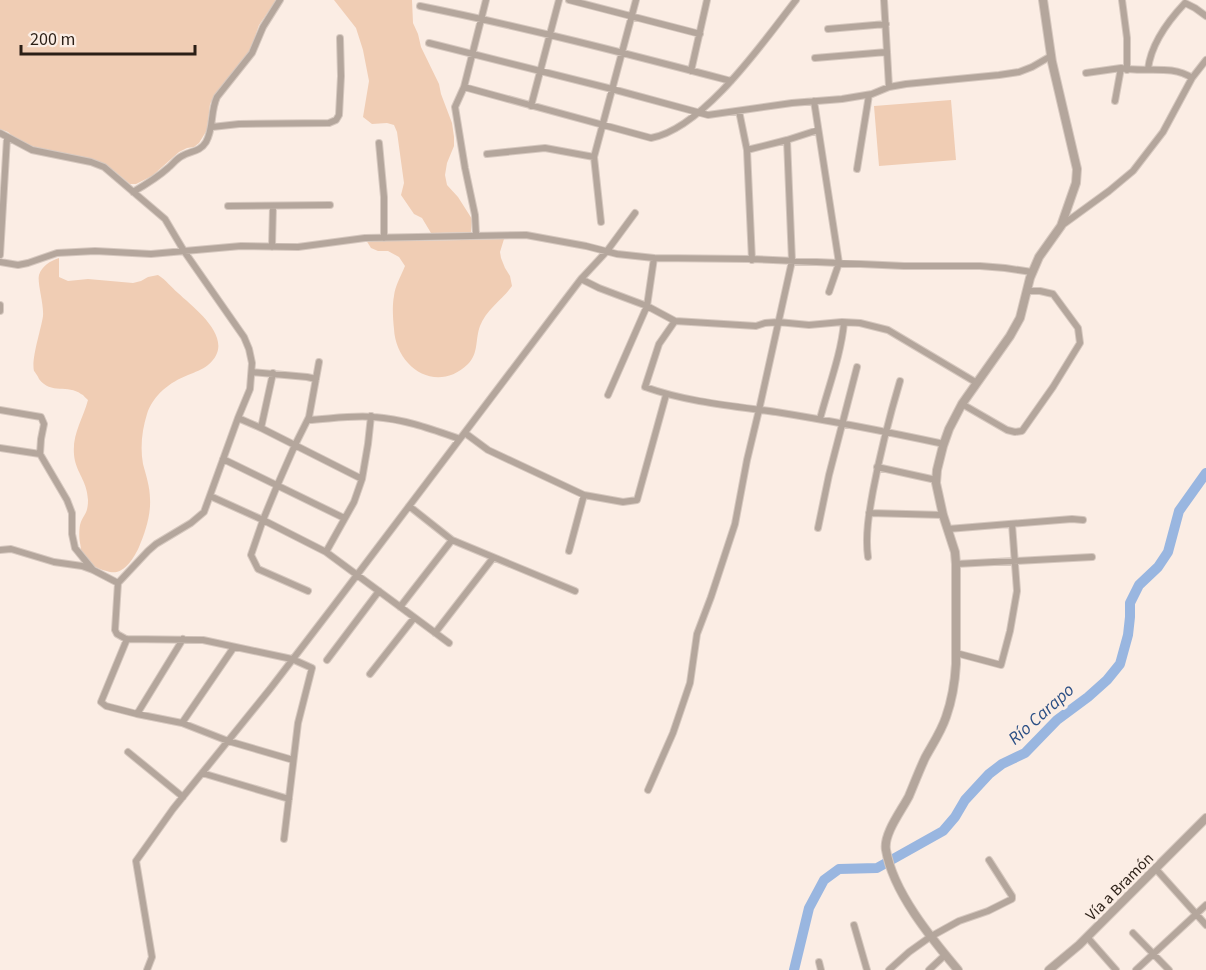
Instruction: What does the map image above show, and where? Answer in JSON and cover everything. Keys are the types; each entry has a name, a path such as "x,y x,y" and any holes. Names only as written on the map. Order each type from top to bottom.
{"street":[{"path":"133,192 153,180 184,154 198,150 204,145 212,127 213,106 217,97 252,53 263,27 280,0"},
{"path":"476,235 475,215 455,106 464,87 486,0"},
{"path":"531,106 560,0"},
{"path":"569,0 700,34"},
{"path":"601,222 594,157 636,0"},
{"path":"691,71 707,0"},
{"path":"464,87 651,138 661,136 676,129 699,112 731,81 796,0"},
{"path":"884,0 889,87"},
{"path":"958,970 930,937 900,889 885,848 894,821 908,798 945,719 955,680 955,552 943,515 936,480 944,444 962,404 1020,318 1032,272 1039,257 1061,226 1076,183 1077,169 1051,57 1043,0"},
{"path":"1115,101 1124,69 1127,38 1122,0"},
{"path":"1148,69 1158,40 1185,3 1206,16"},
{"path":"420,6 481,18 622,52 731,81"},
{"path":"828,29 886,24"},
{"path":"212,127 239,124 329,123 336,120 339,115 341,76 340,38"},
{"path":"429,43 708,115 869,95 889,87 906,84 1019,72 1051,57"},
{"path":"815,58 887,52"},
{"path":"1061,226 1133,171 1163,132 1192,78 1206,60"},
{"path":"1086,73 1148,69 1175,72 1192,78"},
{"path":"857,169 869,95"},
{"path":"814,102 839,263 829,292"},
{"path":"739,111 747,150 752,260"},
{"path":"747,150 818,130"},
{"path":"0,134 32,150 91,162 104,167 165,219 184,251 244,337 249,349 252,372 250,389 204,512 192,524 156,544 118,583 116,630 117,634 128,639 203,640 234,646 292,659 312,668 298,723 284,839"},
{"path":"0,255 7,138"},
{"path":"648,790 673,734 690,682 697,634 735,524 747,460 792,261 787,140"},
{"path":"379,143 384,197 384,238"},
{"path":"487,154 545,148 594,157"},
{"path":"228,206 330,205"},
{"path":"272,247 273,206"},
{"path":"147,970 152,957 136,861 183,797 357,575 581,279 607,251 635,213"},
{"path":"0,262 18,265 57,253 95,251 151,254 241,246 298,247 365,238 526,235 654,258 904,266 980,266 1032,272"},
{"path":"608,395 647,306 654,258"},
{"path":"581,279 647,306 675,321 756,326 778,322 809,325 844,322 860,323 888,330 977,383"},
{"path":"962,404 1007,430 1022,431 1080,343 1078,328 1053,294 1027,291"},
{"path":"0,305 0,310"},
{"path":"675,321 659,344 645,387 666,395 842,423 944,444"},
{"path":"819,419 839,349 844,322"},
{"path":"308,591 258,569 251,555 277,486 308,420 319,362"},
{"path":"818,528 857,367"},
{"path":"252,372 316,379"},
{"path":"261,428 273,374"},
{"path":"868,557 869,513 877,467 900,381"},
{"path":"465,433 488,450 584,495 623,502 637,500 666,395"},
{"path":"0,410 41,417 44,424 39,454 67,500 72,513 75,548 93,570"},
{"path":"308,420 371,416 416,424 460,439"},
{"path":"326,552 354,502 362,479 371,416"},
{"path":"238,418 362,479"},
{"path":"0,448 39,454"},
{"path":"223,459 344,518"},
{"path":"877,467 936,480"},
{"path":"570,551 584,495"},
{"path":"210,496 326,552 449,643"},
{"path":"409,506 452,540 575,591"},
{"path":"869,513 943,515"},
{"path":"948,529 1083,519"},
{"path":"956,653 1001,664 1017,591 1012,524"},
{"path":"400,607 452,540"},
{"path":"0,550 10,549 54,562 82,566 118,583"},
{"path":"956,564 1092,557"},
{"path":"435,633 493,558"},
{"path":"327,660 379,591"},
{"path":"370,674 414,618"},
{"path":"128,639 101,702 137,714 182,723 228,741 293,760"},
{"path":"137,714 183,639"},
{"path":"182,723 234,646"},
{"path":"128,752 183,797"},
{"path":"202,773 289,799"},
{"name":"Vía a Bramón","path":"1049,970 1086,937 1206,818"},
{"path":"890,970 930,937 959,921 978,916 1012,899 989,860"},
{"path":"1155,868 1206,925"},
{"path":"1136,970 1206,905"},
{"path":"854,926 867,970"},
{"path":"1133,933 1169,970"},
{"path":"1086,937 1116,970"},
{"path":"929,970 945,955"},
{"path":"819,962 821,970"}],"shaded area":[{"path":"0,0 277,0 259,25 250,51 210,104 207,130 199,143 179,152 152,176 136,184 130,184 113,170 93,159 30,146 0,129"},
{"path":"334,0 412,0 413,23 421,47 439,84 452,123 454,146 447,163 445,175 447,185 472,219 471,232 431,233 422,218 414,214 401,195 404,183 397,132 394,125 372,124 363,117 369,81 363,50 356,28"},
{"path":"951,100 956,160 879,166 874,106"},
{"path":"504,239 500,252 501,258 512,286 483,320 471,360 456,373 443,377 431,377 420,372 402,355 396,343 394,329 395,292 405,266 399,257 388,251 371,248 366,240"},
{"path":"59,258 59,277 68,281 88,279 133,283 158,275 203,316 216,335 218,345 216,355 208,365 169,385 150,407 144,426 142,445 143,464 150,495 149,518 134,556 128,565 115,572 95,567 82,555 79,532 88,500 86,488 75,461 74,444 88,400 76,391 49,387 44,384 33,366 43,316 39,275 47,264"}],"waterway":[{"name":"Río Carapo","path":"794,970 809,908 824,880 839,869 877,868 943,831 965,800 989,774 1002,764 1025,753 1057,720 1107,680 1120,664 1128,635 1130,603 1139,585 1158,567 1168,552 1179,511 1206,473"}]}
